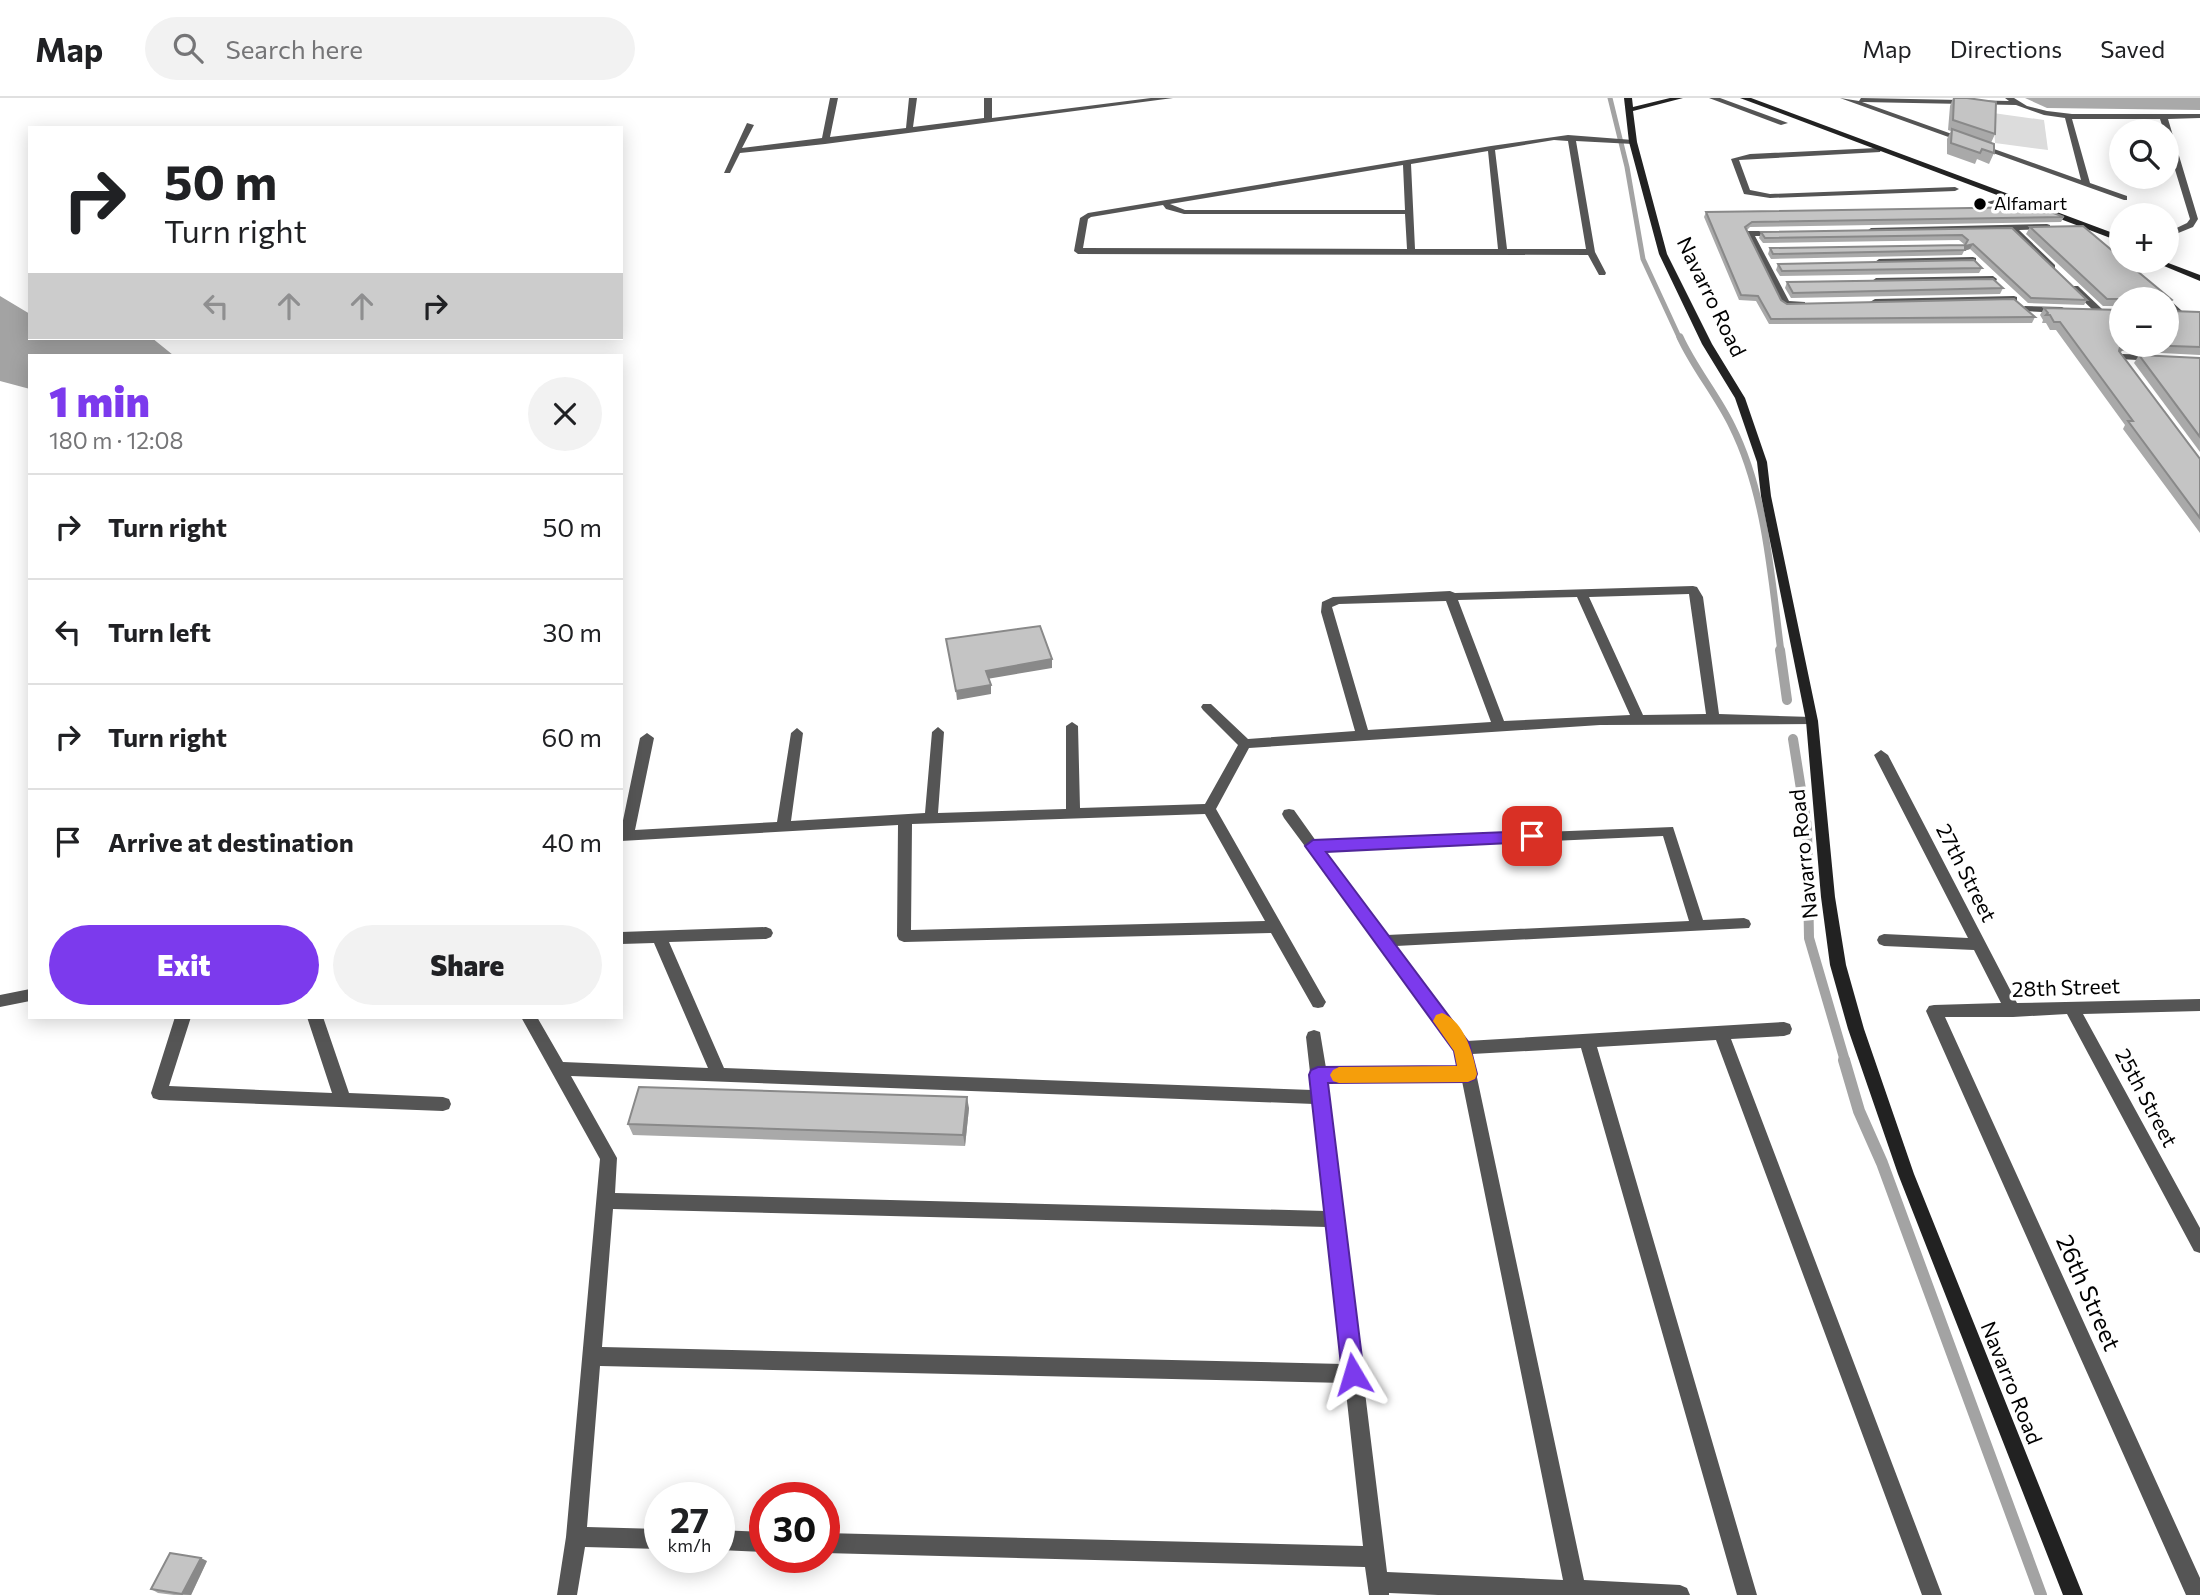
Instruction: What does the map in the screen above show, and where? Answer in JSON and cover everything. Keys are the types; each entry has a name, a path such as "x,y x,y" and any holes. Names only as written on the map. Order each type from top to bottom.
{"street":[{"path":"825,142 834,98"},
{"path":"909,131 913,98"},
{"path":"988,98 988,121"},
{"path":"1071,98 1072,110"},
{"path":"737,151 1169,98"},
{"path":"1629,104 1679,98"},
{"path":"1713,98 1820,137"},
{"path":"1744,98 2084,227 2109,239"},
{"path":"1847,99 2012,101 2036,111 2068,116 2200,116"},
{"path":"1847,99 2124,198"},
{"name":"Navarro Road","path":"1629,104 1629,141 1663,254 1707,344 1740,398 1755,438 1812,721 1828,897 1838,965 1856,1029 1911,1186 2073,1595"},
{"path":"1766,105 1784,123"},
{"path":"2068,116 2086,184"},
{"path":"2163,116 2197,220 2179,230"},
{"path":"727,172 750,125"},
{"path":"1571,137 1591,252 1602,273"},
{"path":"1591,252 1078,251 1084,218 1088,215 1571,137 1629,141"},
{"path":"1832,142 1881,161"},
{"path":"1491,148 1503,253"},
{"path":"1877,150 1735,159 1747,192 1752,195 1955,189"},
{"path":"1407,162 1411,252"},
{"path":"1930,180 1967,193"},
{"path":"1979,198 2109,241"},
{"path":"1992,202 2008,199"},
{"path":"1163,201 1169,207 1184,212 1409,212"},
{"path":"2011,227 2060,274"},
{"path":"1859,231 2053,227"},
{"path":"2063,227 2084,227"},
{"path":"1941,229 1950,238"},
{"path":"1791,232 1750,233 1786,304 1813,303"},
{"path":"1959,246 2035,320"},
{"path":"1758,250 1771,249"},
{"path":"1863,262 1973,260"},
{"path":"2179,260 2200,267"},
{"path":"1766,265 1780,265"},
{"path":"2179,270 2200,278"},
{"path":"1870,281 1993,279"},
{"path":"1775,282 1788,282"},
{"path":"2070,283 2099,311"},
{"path":"1866,302 2014,299"},
{"path":"2025,309 2072,310"},
{"path":"2086,311 2109,311"},
{"path":"2130,368 2122,357 2174,359"},
{"path":"1363,736 1326,605 1337,600 1683,589 1697,593 1713,717"},
{"path":"1581,592 1639,720"},
{"path":"1450,596 1500,728"},
{"path":"1207,708 1245,744 1639,720 1713,717 1812,721"},
{"path":"1073,726 1073,814"},
{"path":"931,818 938,732"},
{"path":"783,826 797,733"},
{"path":"647,738 624,836 905,819 1209,809"},
{"path":"1209,809 1245,744"},
{"name":"27th Street","path":"1881,755 2013,1011"},
{"path":"1209,809 1318,1002"},
{"path":"1289,814 1463,1048 1576,1591"},
{"path":"905,819 904,936 1276,927"},
{"path":"1313,846 1668,831 1698,926"},
{"path":"1382,941 1744,924"},
{"path":"623,938 766,933"},
{"path":"659,936 719,1075"},
{"path":"1884,940 1978,944"},
{"path":"0,1001 28,995"},
{"name":"28th Street","path":"1934,1011 2200,1005"},
{"name":"25th Street","path":"2072,1009 2200,1245"},
{"name":"26th Street","path":"1934,1011 2197,1595"},
{"path":"182,1019 159,1093 443,1104"},
{"path":"316,1019 343,1101"},
{"path":"529,1019 609,1158 576,1537 568,1595"},
{"path":"1463,1048 1784,1028"},
{"path":"1721,1033 1932,1595"},
{"path":"1314,1037 1378,1589 1680,1595"},
{"path":"1587,1041 1747,1595"},
{"path":"558,1069 1321,1097"},
{"path":"1318,1075 1468,1074"},
{"path":"605,1201 1334,1219"},
{"path":"592,1356 1353,1374"},
{"path":"576,1537 644,1539"},
{"path":"840,1543 1374,1557"}],"shaded area":[{"path":"1993,113 2044,120 2048,150 1995,143"},
{"path":"0,296 28,313 28,340 154,340 172,354 28,354 28,388 0,381"}],"building":[{"path":"1954,98 1996,102 1995,134 1953,120"},
{"path":"1952,129 1994,144 1994,153 1982,149 1980,153 1951,143"},
{"path":"2038,207 2064,217 1752,222 1745,227 1781,300 1787,304 2014,299 2035,317 1771,319 1758,296 1741,295 1706,212"},
{"path":"2083,226 2109,248 2109,273 2139,273 2156,287 2109,287 2107,299 2030,227"},
{"path":"2012,228 2087,300 2031,298 1973,244 1965,246 1965,250 1773,254 1770,248 1965,245 1968,240 1962,235 1765,238 1761,232"},
{"path":"1974,260 1982,268 1782,271 1778,264"},
{"path":"1993,279 2003,288 1793,293 1787,282"},
{"path":"2044,308 2109,310 2109,357 2124,357 2200,459 2200,518 2128,421 2133,421 2060,322 2054,322 2050,315 2046,315 2048,313"},
{"path":"2179,311 2200,312 2200,347 2179,346"},
{"path":"2140,357 2200,358 2200,437"},
{"path":"1040,626 1052,659 986,671 991,685 956,691 946,639"},
{"path":"639,1087 967,1097 963,1135 628,1124"},
{"path":"170,1553 201,1558 182,1594 151,1589"}],"waterway":[{"path":"1610,98 1627,167 1643,259 1680,339"},
{"path":"1680,337 1732,426 1753,479 1770,565 1781,652"},
{"path":"1780,650 1787,700"},
{"path":"1793,739 1807,827 1809,938 1845,1061"},
{"path":"1844,1060 1859,1111 1882,1163 2041,1595"}],"slow traffic":[{"path":"1339,1075 1468,1074 1463,1048 1442,1021"}],"place":[{"name":"Alfamart","path":"1980,204"}],"route":[{"path":"1353,1374 1318,1075 1468,1074 1463,1048 1313,846 1532,836"}]}
